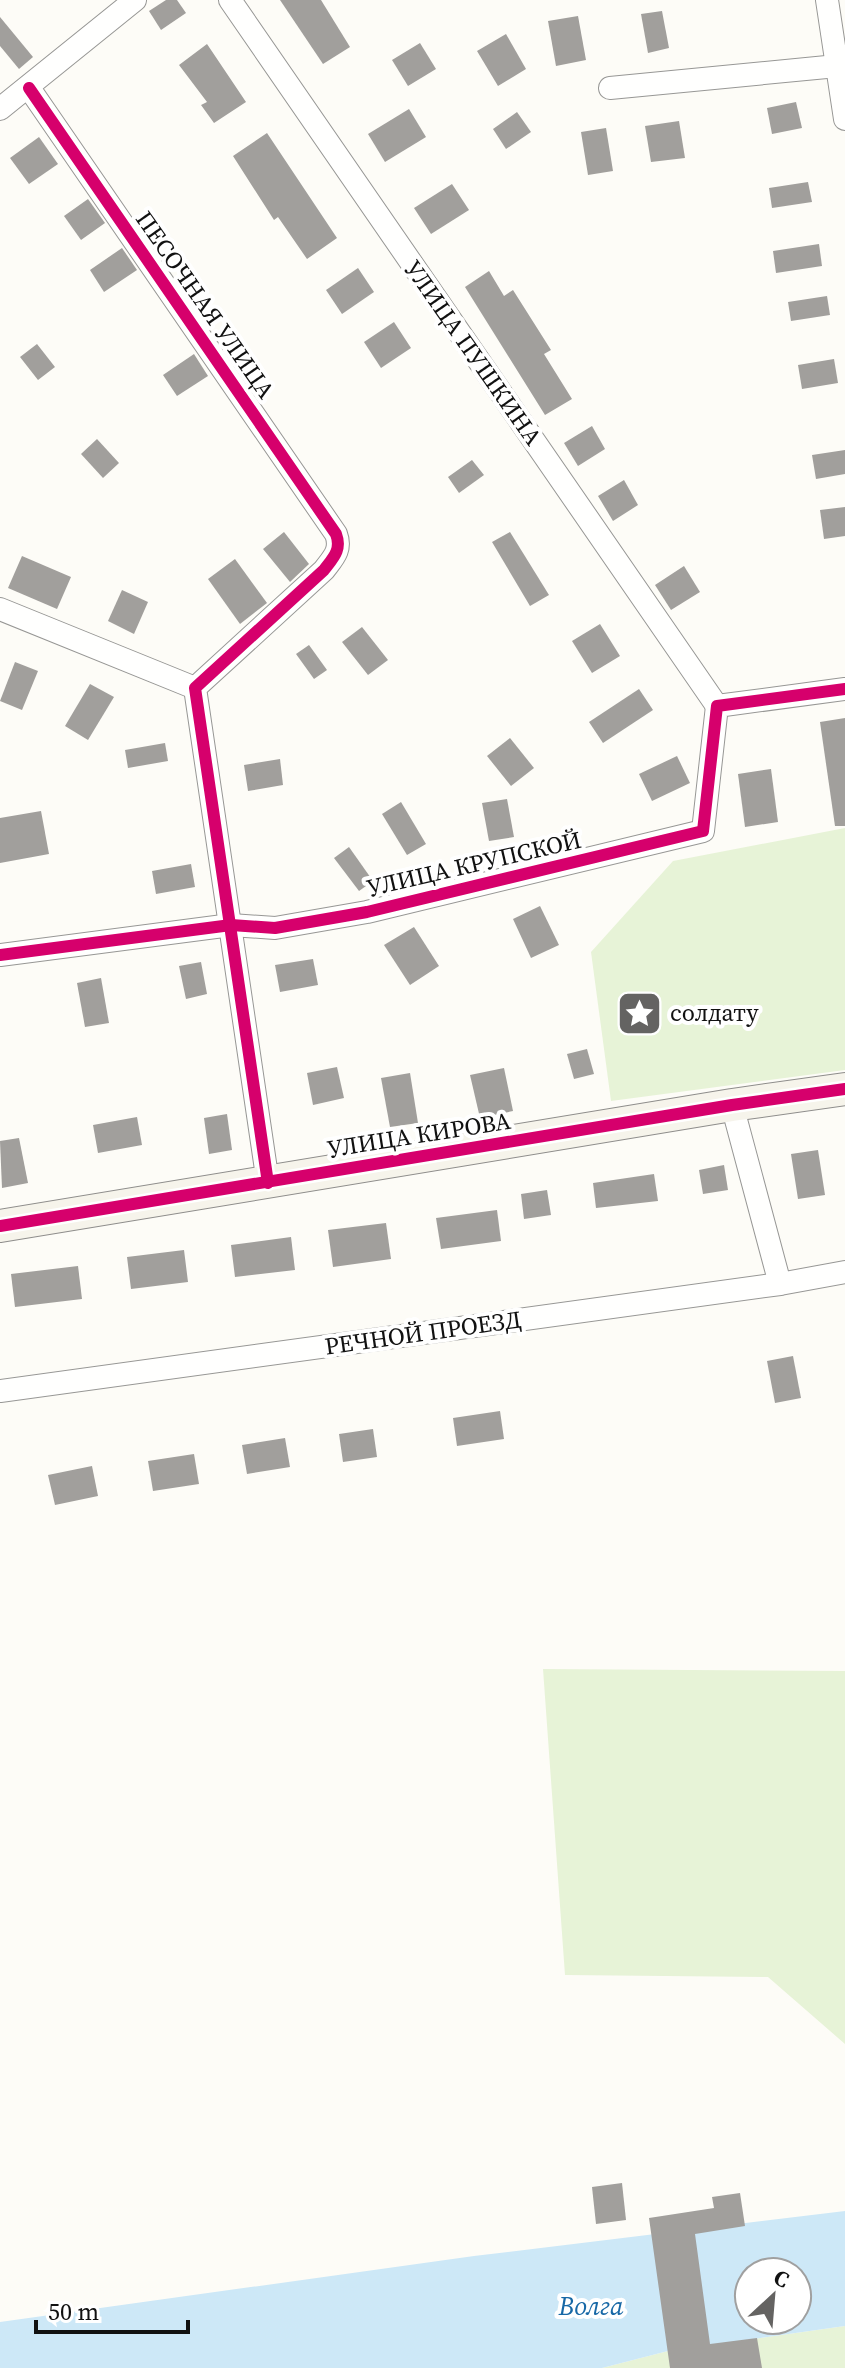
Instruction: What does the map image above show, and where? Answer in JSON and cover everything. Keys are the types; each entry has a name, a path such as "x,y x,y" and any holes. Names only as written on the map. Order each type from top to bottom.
{"street":[{"path":"0,109 135,0"},
{"name":"УЛИЦА ПУШКИНА","path":"230,0 717,706"},
{"path":"827,0 845,119"},
{"path":"610,88 837,66"},
{"name":"ПЕСОЧНАЯ УЛИЦА","path":"29,88 336,534 339,550 324,570 195,688"},
{"path":"0,609 195,688 268,1183"},
{"path":"717,706 845,689"},
{"name":"УЛИЦА КРУПСКОЙ","path":"0,955 231,925 275,928 367,912 703,831 717,706"},
{"name":"УЛИЦА КИРОВА","path":"0,1226 845,1089"},
{"path":"732,1105 780,1284"},
{"name":"РЕЧНОЙ ПРОЕЗД","path":"0,1391 780,1284 845,1272"}],"green space":[{"path":"845,828 845,1070 611,1101 591,952 673,861"},
{"path":"543,1669 845,1671 845,2044 768,1977 565,1975"},
{"path":"845,2326 845,2368 602,2368 668,2351 774,2336 813,2336 813,2331"}],"water":[{"name":"Волга","path":"845,2211 845,2326 813,2331 813,2256 733,2256 733,2336 774,2336 668,2351 602,2368 0,2368 0,2322 474,2256"}],"building":[{"path":"166,0 177,0 186,13 161,30 149,11"},
{"path":"280,0 321,0 350,47 323,64"},
{"path":"662,11 669,48 648,53 641,14"},
{"path":"578,16 586,60 556,66 548,21"},
{"path":"0,17 33,57 19,69 0,46"},
{"path":"506,34 526,69 498,86 477,51"},
{"path":"420,43 436,69 408,86 392,60"},
{"path":"207,44 246,102 214,123 201,105 207,102 179,65"},
{"path":"796,102 802,128 772,134 767,108"},
{"path":"409,109 426,137 385,162 368,134"},
{"path":"517,112 531,132 506,149 493,129"},
{"path":"679,121 685,158 651,162 645,126"},
{"path":"606,128 613,171 588,175 581,132"},
{"path":"267,133 337,238 307,259 278,217 274,220 233,156"},
{"path":"39,137 58,164 29,184 10,158"},
{"path":"808,182 812,202 772,208 769,188"},
{"path":"452,184 469,210 431,234 414,208"},
{"path":"88,199 105,223 81,240 64,216"},
{"path":"819,244 822,266 776,273 773,251"},
{"path":"122,248 137,270 104,292 90,270"},
{"path":"358,268 374,292 342,314 326,290"},
{"path":"489,271 504,296 513,290 551,350 544,354 572,399 545,415 465,287"},
{"path":"827,296 830,315 791,321 788,302"},
{"path":"394,322 411,348 381,368 364,342"},
{"path":"37,344 55,367 38,380 20,357"},
{"path":"194,354 208,376 177,396 163,375"},
{"path":"834,359 838,383 802,389 798,365"},
{"path":"592,426 605,449 578,466 564,443"},
{"path":"97,439 119,463 103,478 81,454"},
{"path":"845,450 845,474 816,479 812,455"},
{"path":"472,460 484,475 459,493 448,477"},
{"path":"624,480 638,505 613,521 598,496"},
{"path":"845,507 845,536 824,539 820,510"},
{"path":"284,532 309,564 290,582 263,549"},
{"path":"510,532 549,595 530,606 492,542"},
{"path":"22,556 71,577 57,609 8,588"},
{"path":"235,559 267,603 240,624 208,579"},
{"path":"684,566 700,592 671,610 655,585"},
{"path":"122,590 148,602 134,634 108,621"},
{"path":"600,624 620,656 592,673 572,641"},
{"path":"362,627 388,660 368,675 342,642"},
{"path":"309,645 327,670 314,679 296,654"},
{"path":"15,662 38,671 22,710 0,701"},
{"path":"90,684 114,697 88,740 65,726"},
{"path":"639,689 653,710 603,743 589,722"},
{"path":"845,718 845,826 835,826 820,722"},
{"path":"510,738 534,768 511,786 487,756"},
{"path":"165,743 168,761 128,768 125,750"},
{"path":"677,756 690,783 652,801 639,774"},
{"path":"280,759 283,785 248,791 244,765"},
{"path":"771,769 778,822 745,827 738,774"},
{"path":"507,799 514,837 489,841 482,803"},
{"path":"401,802 426,844 407,855 382,814"},
{"path":"41,811 49,854 0,863 0,818"},
{"path":"349,847 373,881 359,891 334,858"},
{"path":"191,864 195,887 156,894 152,871"},
{"path":"540,906 559,945 531,958 513,919"},
{"path":"414,927 439,966 410,985 384,945"},
{"path":"313,959 318,985 280,992 275,965"},
{"path":"201,962 207,994 186,999 179,966"},
{"path":"101,978 109,1023 85,1027 77,983"},
{"path":"587,1049 594,1074 574,1079 567,1054"},
{"path":"337,1067 344,1098 313,1105 307,1073"},
{"path":"504,1068 513,1111 480,1118 470,1075"},
{"path":"410,1073 418,1123 390,1127 381,1078"},
{"path":"227,1114 232,1150 209,1154 204,1118"},
{"path":"137,1117 142,1145 98,1153 93,1125"},
{"path":"19,1138 28,1183 2,1188 0,1141"},
{"path":"818,1150 825,1195 798,1199 791,1154"},
{"path":"724,1165 728,1190 703,1194 699,1170"},
{"path":"654,1174 658,1201 596,1208 593,1183"},
{"path":"547,1190 551,1215 524,1219 521,1194"},
{"path":"497,1210 501,1241 441,1249 436,1218"},
{"path":"386,1223 391,1259 333,1267 328,1230"},
{"path":"291,1237 295,1270 235,1277 231,1245"},
{"path":"184,1250 188,1282 131,1289 127,1257"},
{"path":"78,1266 82,1299 15,1307 11,1274"},
{"path":"793,1356 801,1398 775,1403 767,1361"},
{"path":"500,1411 504,1439 457,1446 453,1418"},
{"path":"373,1429 377,1457 343,1462 339,1434"},
{"path":"285,1438 290,1467 247,1474 242,1445"},
{"path":"194,1454 199,1484 153,1491 148,1461"},
{"path":"92,1466 98,1496 55,1505 48,1475"},
{"path":"622,2183 626,2220 596,2224 592,2187"},
{"path":"740,2193 745,2226 695,2234 710,2344 757,2338 762,2368 670,2368 649,2218 714,2208 712,2197"}],"cycle path":[{"path":"29,88 338,540 336,554 324,570 195,688 268,1183"},
{"path":"0,955 231,925 275,928 367,912 703,831 717,706 845,689"},
{"path":"0,1226 845,1089"}],"place":[{"name":"солдату","path":"639,1013"}]}
